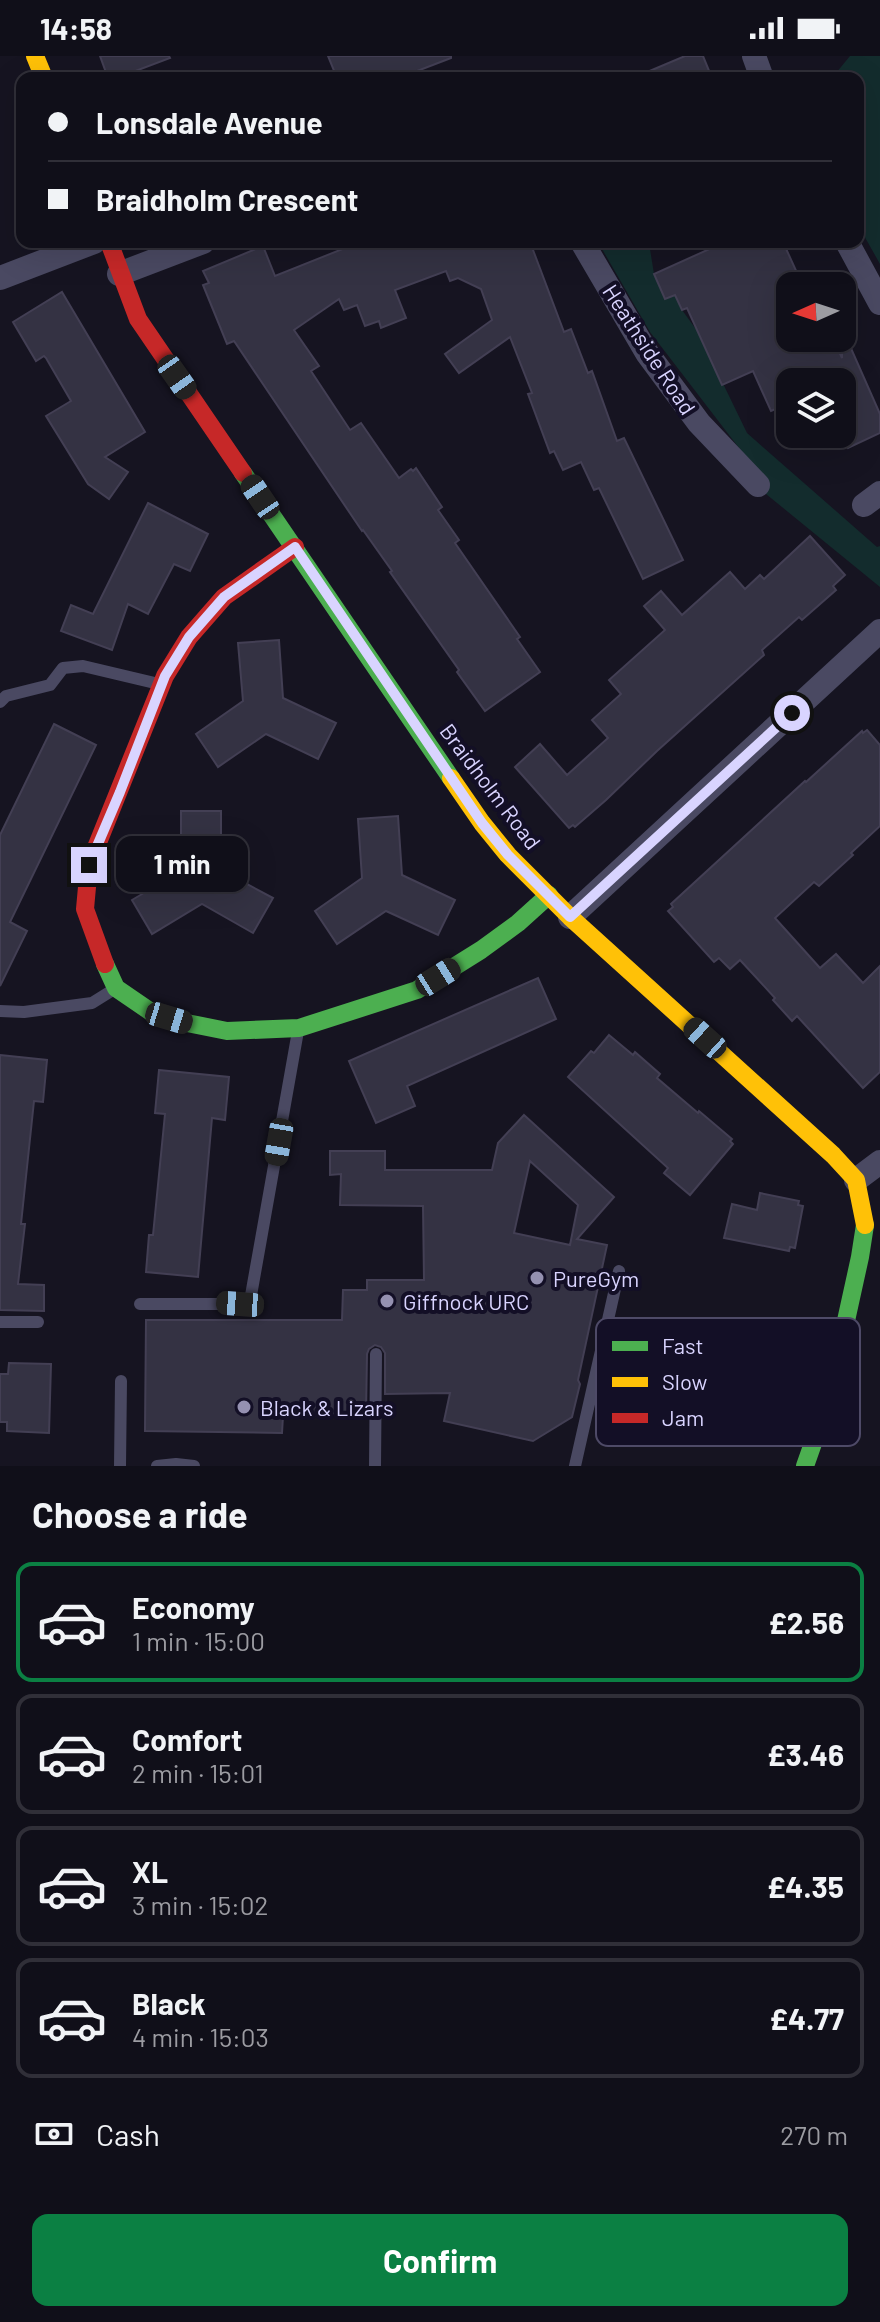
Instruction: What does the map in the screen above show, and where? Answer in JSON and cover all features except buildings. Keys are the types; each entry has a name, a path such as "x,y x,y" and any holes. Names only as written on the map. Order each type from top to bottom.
{"street":[{"path":"0,278 78,248"},
{"name":"Braidholm Road","path":"111,248 138,319 482,823 508,855 570,917 833,1155 856,1180"},
{"path":"119,274 187,248"},
{"name":"Heathside Road","path":"586,248 647,353 699,423 758,485"},
{"path":"850,248 880,303"},
{"path":"295,547 224,597 189,637 162,685 89,865 85,909 102,959 116,988 151,1012 187,1023 227,1031 299,1028 417,990 481,950 549,895"},
{"path":"570,917 880,631"},
{"path":"847,1318 865,1223 856,1180 880,1162"},
{"path":"805,1466 812,1446"},
{"path":"831,1446 831,1452"}],"lane":[{"path":"0,702 6,696 50,685 63,668 83,666 162,685"},
{"path":"0,1011 24,1012 92,1003 116,988"},
{"path":"140,1304 240,1304 250,1301 299,1028"},
{"path":"608,1318 619,1271"},
{"path":"0,1322 38,1322"},
{"path":"375,1466 376,1354"},
{"path":"575,1466 596,1373"},
{"path":"120,1466 121,1381"},
{"path":"157,1466 194,1466"}],"green space":[{"path":"850,56 880,56 880,264 864,236 864,72 837,72"},
{"path":"601,248 650,248 654,274 665,299 675,295 698,332 747,433 877,547 880,546 880,587 766,494 769,487 650,332"}],"traffic: fast":[{"path":"243,473 451,778"},
{"path":"105,964 116,988 151,1012 227,1031 299,1028 417,990 481,950 549,895"},
{"path":"847,1318 865,1225"},
{"path":"805,1466 812,1446"}],"traffic: slow":[{"path":"35,56 42,72"},
{"path":"451,778 508,855 570,917 833,1155 856,1180 865,1225"}],"traffic: jam":[{"path":"111,248 138,319 243,473"},
{"path":"105,964 85,909 89,865 165,676 189,637 224,597 295,547"}],"place":[{"name":"PureGym","path":"537,1278"},
{"name":"Giffnock URC","path":"387,1301"},
{"name":"Black & Lizars","path":"244,1407"}],"route":[{"path":"89,865 165,676 189,637 224,597 295,547 482,823 508,855 570,917 792,713"}]}
